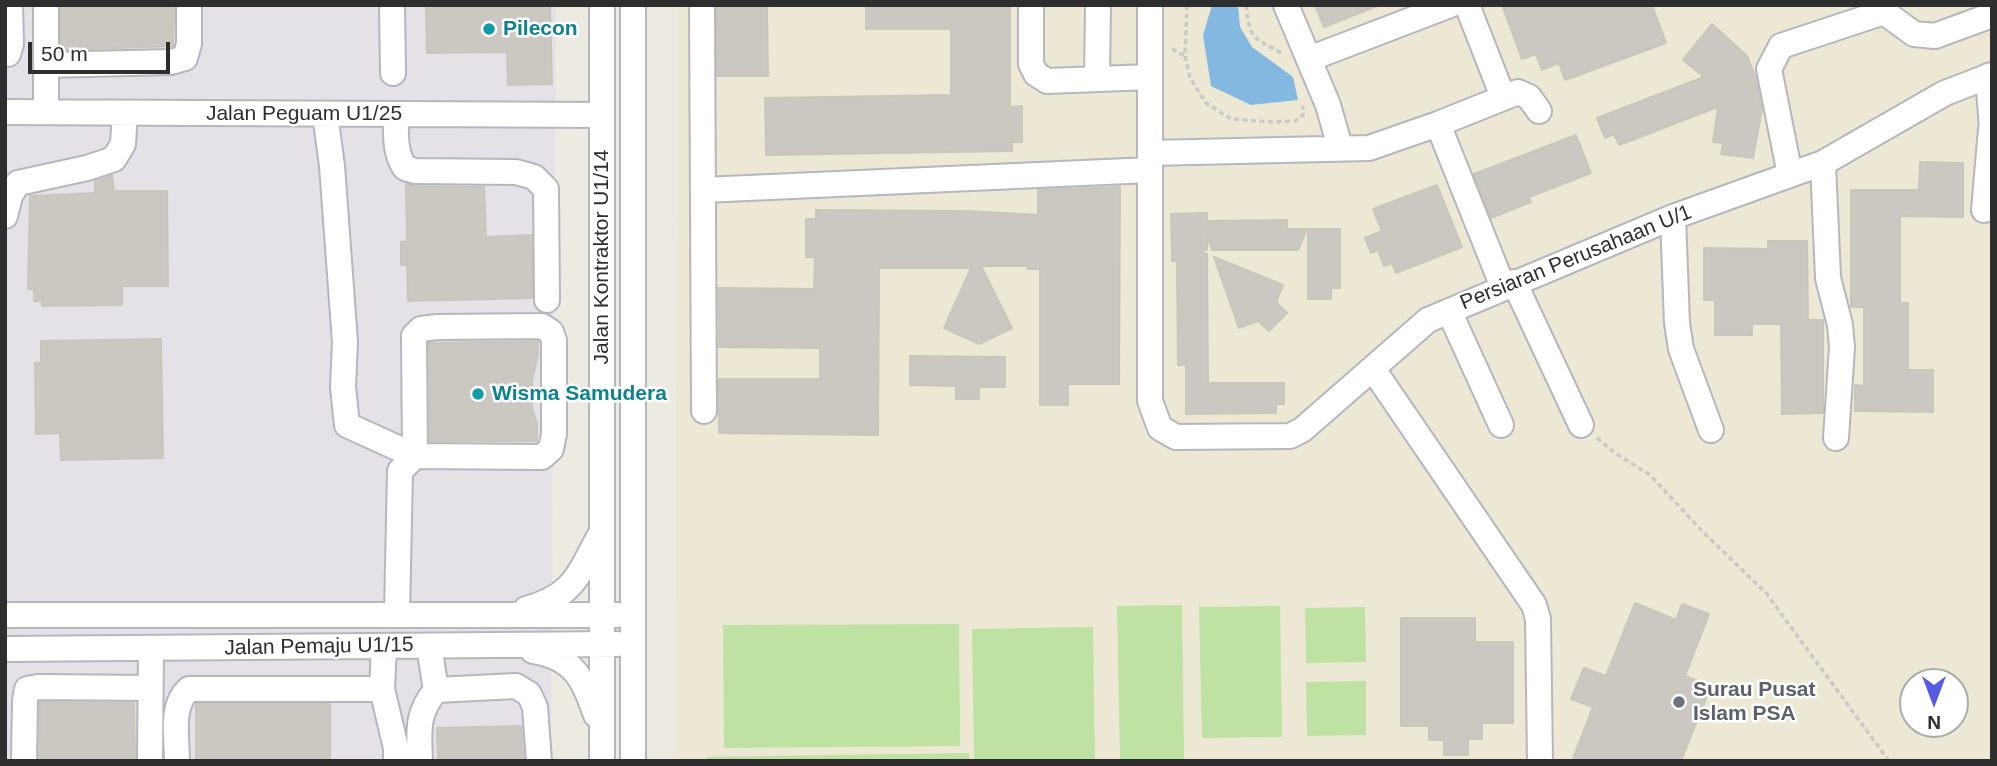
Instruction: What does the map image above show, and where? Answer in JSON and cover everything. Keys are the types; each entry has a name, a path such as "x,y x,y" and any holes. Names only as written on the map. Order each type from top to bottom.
{"street":[{"path":"5,54 8,54 10,44 10,5"},
{"path":"46,5 46,112"},
{"path":"46,65 171,62 185,58 189,44 189,5"},
{"path":"391,5 393,74"},
{"name":"Jalan Kontraktor U1/14","path":"602,5 602,761"},
{"name":"Jalan Kontraktor U1/14","path":"633,5 633,761"},
{"path":"702,5 704,411"},
{"path":"1031,5 1031,64 1036,74 1047,81 1150,77"},
{"path":"1097,79 1098,5"},
{"path":"1150,5 1150,161"},
{"path":"1286,5 1299,60 1328,105 1340,147"},
{"path":"1299,60 1450,5"},
{"path":"1467,5 1503,97"},
{"path":"1790,175 1769,69 1781,46 1885,9 1914,34 1935,36 1992,15"},
{"path":"1984,210 1991,129 1990,76"},
{"name":"Persiaran Perusahaan U/1","path":"1150,161 1150,401 1160,428 1176,437 1290,436 1302,430 1428,320 1673,217 1823,163 1945,93 1990,76"},
{"path":"703,190 1340,147 1369,148 1518,92 1529,97 1539,111"},
{"name":"Jalan Peguam U1/25","path":"5,112 602,115"},
{"path":"5,216 10,196 18,183 87,168 114,159 123,144 125,113"},
{"path":"325,114 332,166 345,342 343,387 347,425 415,456 542,457 551,449 554,435 554,340 551,332 542,326 421,329 415,336 415,456 400,471 397,615"},
{"path":"396,114 397,149 405,168 516,172 534,177 546,189 547,300"},
{"path":"1438,124 1508,285 1581,425"},
{"path":"1823,163 1828,278 1840,325 1842,347 1836,438"},
{"path":"1673,217 1677,323 1681,349 1711,430"},
{"path":"1449,311 1501,425"},
{"path":"1373,369 1534,605 1538,619 1540,761"},
{"path":"502,615 547,603 572,586 603,530"},
{"name":"Jalan Pemaju U1/15","path":"5,615 632,614"},
{"name":"Jalan Pemaju U1/15","path":"5,649 633,644"},
{"path":"502,645 547,653 569,665 584,682 602,732"},
{"path":"384,646 382,689 396,748 396,761"},
{"path":"420,761 418,726 426,703 436,690 429,646"},
{"path":"150,761 151,649"},
{"path":"436,690 516,687 529,694 536,707 539,761"},
{"path":"24,761 27,689 150,688"},
{"path":"177,761 177,709 181,696 189,689 382,689"}],"path":[{"path":"1187,5 1185,56 1190,78 1206,103 1231,119 1295,121 1303,115 1303,95"},
{"path":"1246,5 1248,28 1257,42 1299,60"},
{"path":"1581,425 1615,453 1650,475 1703,532 1766,593 1889,761"}],"shaded area":[{"path":"5,5 556,5 551,761 5,761"},
{"path":"678,5 1992,5 1992,761 675,761"}],"green space":[{"path":"1182,605 1184,761 1120,761 1117,606"},
{"path":"1280,606 1282,737 1202,738 1199,607"},
{"path":"1365,607 1366,662 1306,663 1305,608"},
{"path":"959,624 960,746 724,748 723,625"},
{"path":"1093,627 1095,761 974,761 972,629"},
{"path":"1366,681 1366,735 1307,736 1306,682"},
{"path":"969,753 970,761 706,761 706,757"}],"water":[{"path":"1212,5 1238,5 1240,27 1252,47 1293,77 1298,100 1251,105 1211,86 1203,35"}],"building":[{"path":"61,5 174,5 173,46 61,50"},
{"name":"Pilecon","path":"426,5 550,5 552,84 508,85 507,52 427,53"},
{"path":"717,5 767,5 768,76 717,76"},
{"path":"866,5 1010,5 1010,107 1022,106 1022,142 1012,142 1012,151 766,155 765,98 951,95 951,29 866,29"},
{"path":"1315,5 1377,5 1377,6 1324,27"},
{"path":"1502,5 1652,5 1666,43 1565,80 1559,63 1542,70 1536,54 1522,59"},
{"path":"1712,24 1747,56 1755,76 1762,109 1753,158 1721,154 1723,143 1713,142 1718,107 1619,145 1614,134 1605,138 1597,118 1704,77 1683,60"},
{"path":"1576,135 1591,173 1529,197 1531,202 1491,218 1474,174"},
{"path":"1920,162 1963,163 1963,217 1900,216 1900,303 1908,303 1908,370 1933,370 1933,412 1855,411 1855,385 1864,386 1864,307 1851,307 1851,190 1919,190"},
{"path":"112,175 114,191 167,191 168,286 122,286 122,305 42,306 42,301 34,301 34,289 28,289 30,196 95,193 95,181"},
{"path":"406,184 484,187 486,237 532,235 532,298 408,301 407,265 401,265 401,242 407,241"},
{"path":"1437,185 1462,247 1396,273 1392,263 1384,266 1378,250 1371,253 1365,238 1382,231 1373,209"},
{"path":"1120,187 1119,384 1068,384 1068,405 1040,405 1040,269 1027,269 1027,266 981,266 1012,328 979,344 944,328 971,268 879,268 878,435 719,433 719,379 820,379 820,348 719,347 718,288 814,289 815,257 806,257 806,219 816,219 816,210 967,211 1038,215 1038,190"},
{"path":"1207,213 1207,221 1287,220 1287,229 1307,229 1298,250 1212,250 1207,236 1207,250 1198,250 1207,254 1208,383 1284,383 1284,404 1276,404 1276,413 1186,414 1186,365 1178,365 1177,261 1172,261 1171,214"},
{"path":"1308,229 1340,229 1340,288 1331,288 1331,299 1308,299"},
{"path":"1768,241 1807,241 1808,320 1823,320 1823,413 1782,414 1781,324 1752,324 1752,335 1715,335 1715,300 1704,300 1704,248 1768,249"},
{"path":"1214,257 1283,285 1276,302 1287,313 1269,331 1258,321 1239,328"},
{"path":"161,339 163,458 61,460 60,433 36,434 35,363 41,363 41,341"},
{"name":"Wisma Samudera","path":"538,341 532,381 532,407 537,424 537,441 430,441 429,343"},
{"path":"910,356 1005,357 1005,387 979,387 979,399 956,399 956,386 910,385"},
{"path":"1635,603 1676,620 1682,604 1709,614 1685,676 1711,686 1681,761 1572,761 1593,707 1571,699 1584,668 1606,676"},
{"path":"1401,618 1475,618 1475,642 1513,642 1513,723 1482,723 1482,739 1468,739 1468,755 1444,755 1444,740 1429,740 1429,726 1401,726"},
{"path":"40,702 134,703 135,761 39,761"},
{"path":"196,704 330,704 330,761 196,761"},
{"path":"521,726 524,761 438,761 437,728"}],"place":[{"name":"Pilecon","path":"489,29"},
{"name":"Wisma Samudera","path":"478,394"},
{"name":"Surau Pusat Islam PSA","path":"1679,702"}]}
